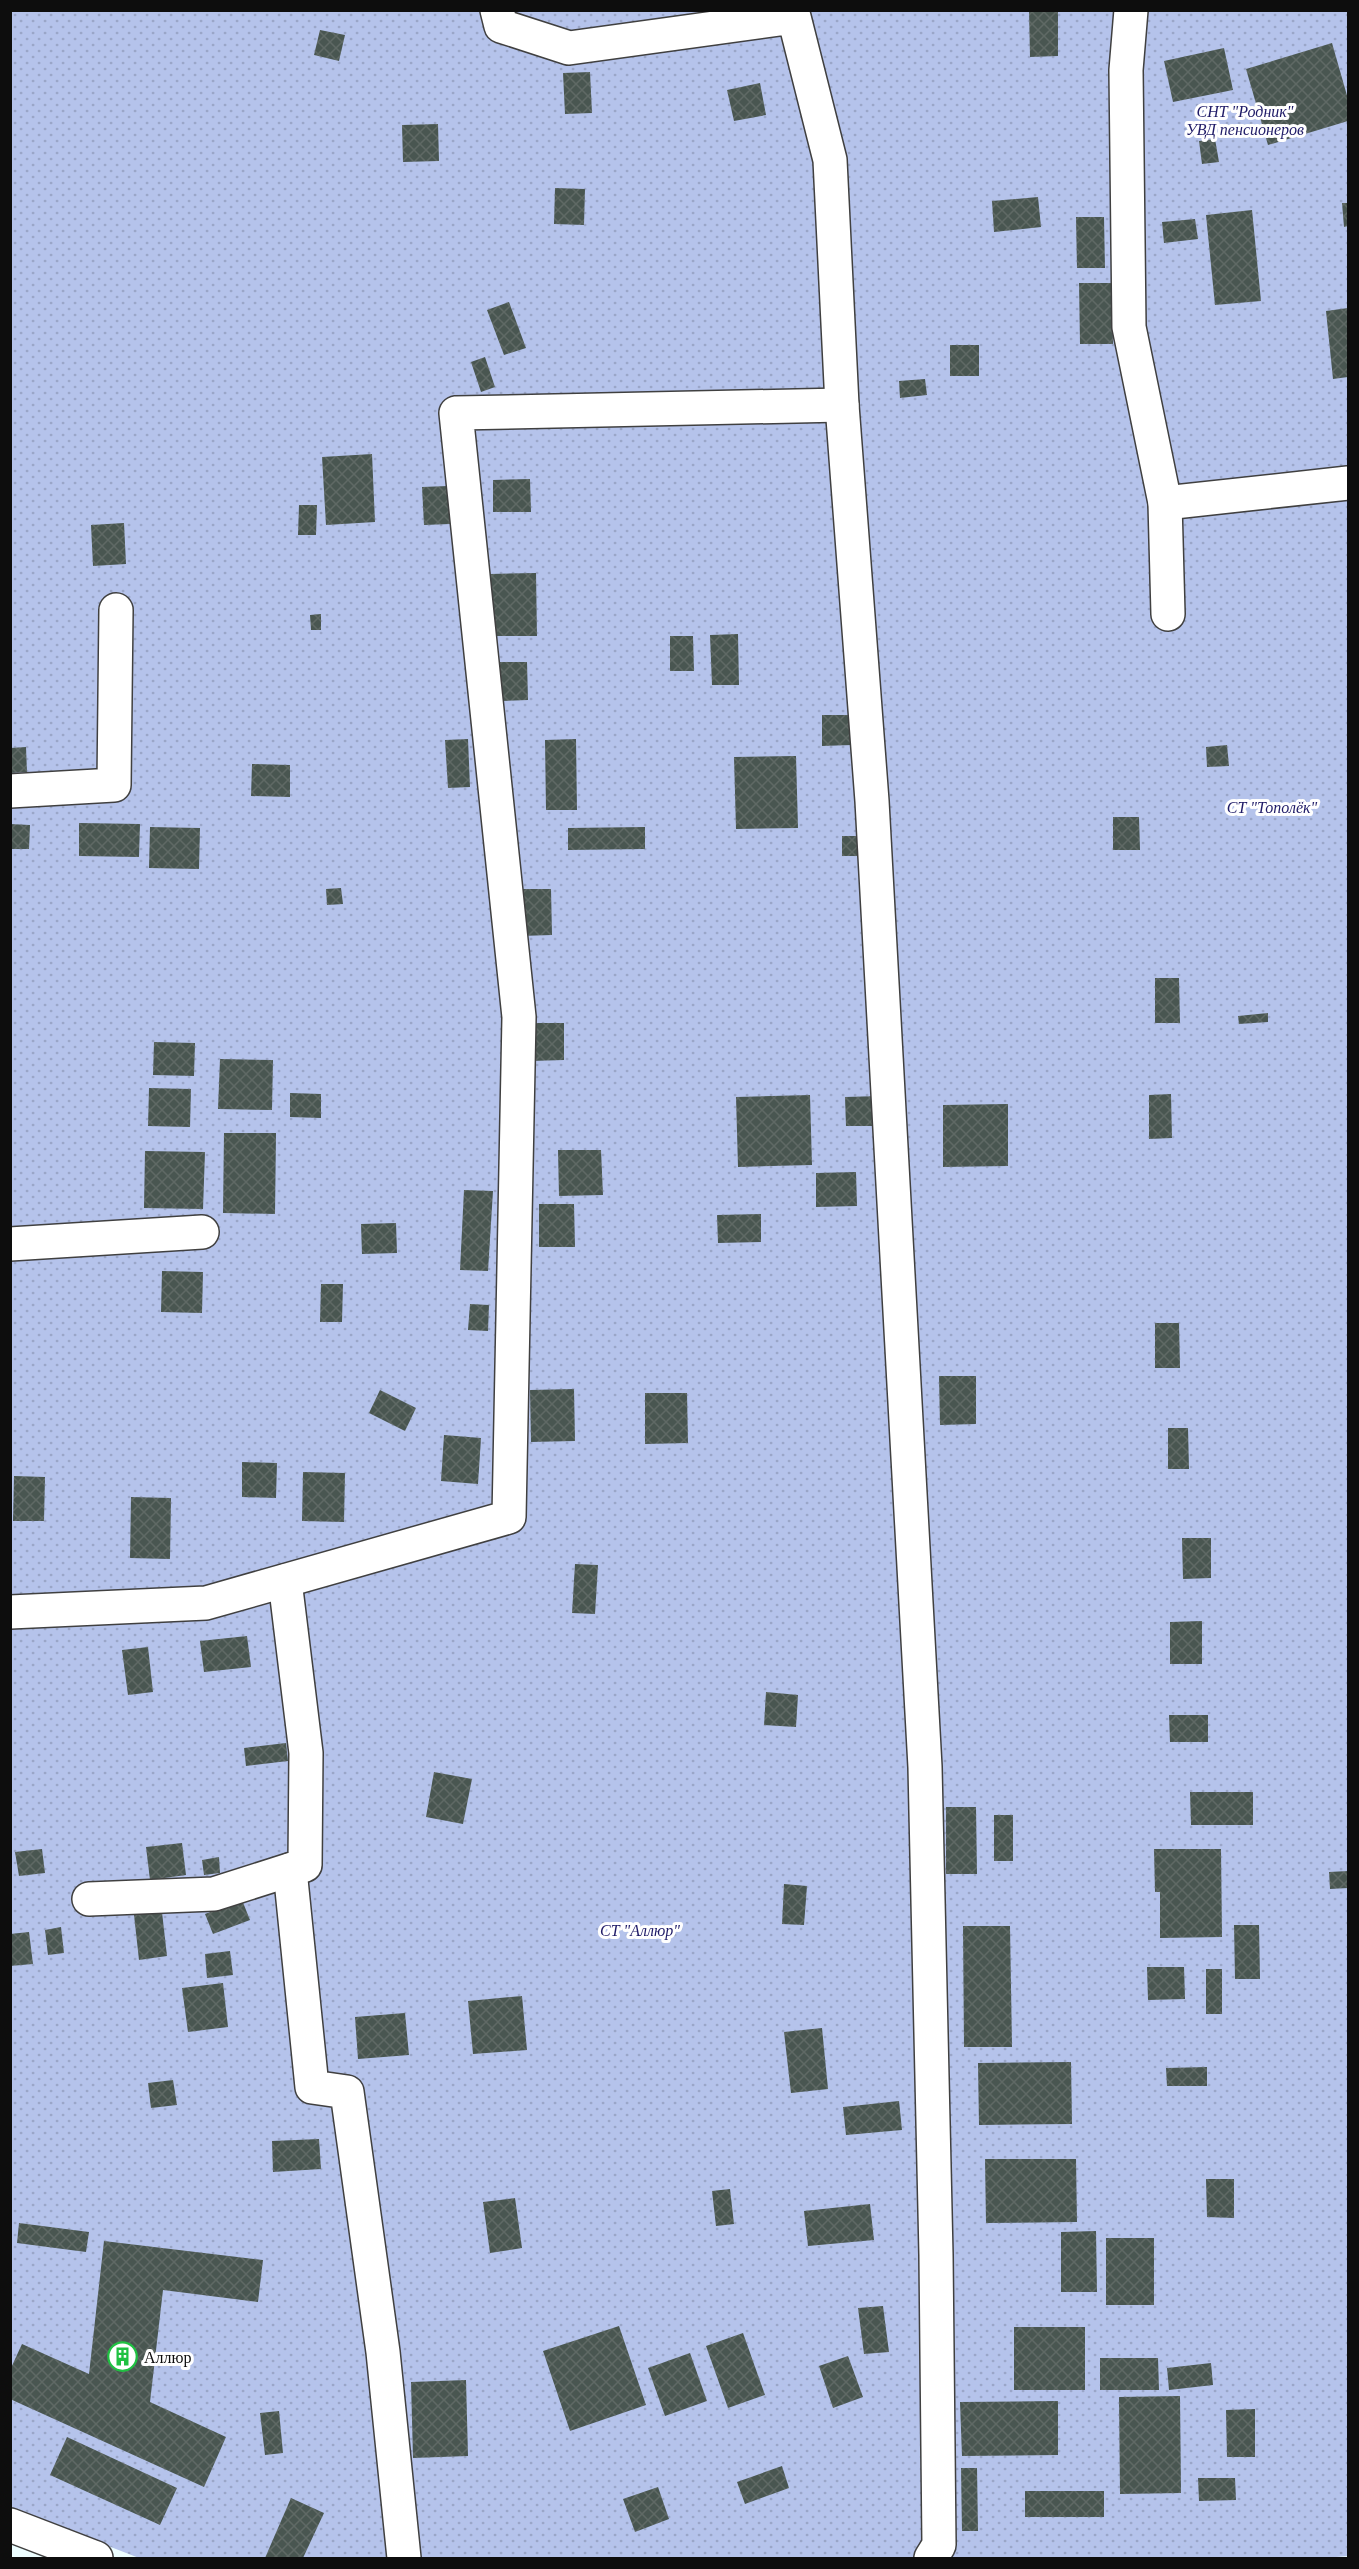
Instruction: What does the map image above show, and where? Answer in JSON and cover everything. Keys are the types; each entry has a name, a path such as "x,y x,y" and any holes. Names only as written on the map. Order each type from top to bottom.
{"street":[{"path":"496,10 501,26 569,48 794,17 830,160 842,405 872,801 926,1767 936,2255 939,2545 931,2559"},
{"path":"1131,10 1126,70 1129,327 1165,503 1168,614"},
{"path":"10,1612 206,1603 509,1517 519,1017 456,413 842,405"},
{"path":"1165,503 1348,483"},
{"path":"10,791 114,784 116,610"},
{"path":"10,1244 202,1233"},
{"path":"89,1899 214,1894 305,1865 306,1753 285,1581"},
{"path":"290,1870 312,2086 348,2092 383,2352 404,2559"},
{"path":"10,2525 96,2559"}],"green space":[{"name":"СТ \"Аллюр\"","path":"10,11 1348,11 1348,2556 1324,2558 139,2558 11,2508"}],"building":[{"path":"1029,10 1058,10 1058,56 1030,57"},
{"path":"320,30 345,35 339,61 314,55"},
{"path":"1332,43 1348,99 1348,121 1268,145 1246,69"},
{"path":"1224,48 1233,90 1173,102 1164,61"},
{"path":"590,72 592,113 565,114 563,73"},
{"path":"760,83 766,115 734,121 727,90"},
{"path":"438,124 439,161 403,162 402,125"},
{"path":"1215,139 1219,162 1202,164 1199,141"},
{"path":"555,188 585,189 584,225 554,224"},
{"path":"1038,197 1041,227 994,232 992,201"},
{"path":"1342,203 1348,203 1348,226 1344,227"},
{"path":"1252,210 1261,301 1215,305 1206,215"},
{"path":"1076,217 1104,217 1105,268 1077,268"},
{"path":"1195,219 1198,239 1164,243 1162,222"},
{"path":"1079,283 1112,283 1113,344 1080,344"},
{"path":"509,302 526,348 504,355 487,310"},
{"path":"1348,308 1348,377 1333,379 1326,311"},
{"path":"950,345 979,345 979,376 950,376"},
{"path":"485,357 495,387 481,392 471,362"},
{"path":"925,379 927,395 900,398 899,381"},
{"path":"372,454 375,522 326,525 322,457"},
{"path":"530,479 531,512 493,512 493,480"},
{"path":"448,486 450,524 424,525 422,487"},
{"path":"299,505 317,505 316,535 298,535"},
{"path":"124,523 126,564 93,566 91,525"},
{"path":"536,573 537,636 492,636 490,574"},
{"path":"321,614 321,630 311,630 310,615"},
{"path":"738,634 739,685 712,685 710,635"},
{"path":"670,636 693,636 694,671 670,671"},
{"path":"500,662 527,662 528,700 500,701"},
{"path":"822,715 852,715 852,745 822,746"},
{"path":"468,739 470,787 448,788 445,740"},
{"path":"576,739 577,810 546,810 545,740"},
{"path":"1227,745 1229,766 1207,767 1206,747"},
{"path":"26,747 27,772 10,773 10,748"},
{"path":"796,756 798,828 736,829 734,757"},
{"path":"252,764 290,765 290,797 251,796"},
{"path":"1113,817 1139,817 1140,850 1113,850"},
{"path":"79,823 140,824 139,857 79,856"},
{"path":"10,824 30,825 29,849 10,849"},
{"path":"150,827 200,828 199,869 149,868"},
{"path":"645,827 645,849 568,850 568,828"},
{"path":"842,836 860,836 860,856 842,856"},
{"path":"341,888 343,904 327,905 326,889"},
{"path":"519,889 551,889 552,935 520,936"},
{"path":"1155,978 1179,978 1180,1023 1155,1023"},
{"path":"1268,1013 1268,1022 1239,1024 1238,1016"},
{"path":"531,1023 564,1023 564,1060 531,1061"},
{"path":"154,1042 195,1043 194,1076 153,1075"},
{"path":"220,1059 273,1060 272,1110 218,1109"},
{"path":"149,1088 191,1089 190,1127 148,1126"},
{"path":"290,1093 321,1094 321,1118 290,1117"},
{"path":"1171,1094 1172,1138 1149,1139 1149,1095"},
{"path":"810,1095 812,1165 738,1167 736,1097"},
{"path":"879,1096 880,1126 846,1126 845,1097"},
{"path":"1008,1104 1008,1166 943,1167 943,1105"},
{"path":"224,1133 276,1133 275,1214 223,1213"},
{"path":"558,1150 601,1150 603,1195 559,1196"},
{"path":"145,1151 205,1152 203,1209 144,1208"},
{"path":"856,1172 857,1206 816,1207 816,1173"},
{"path":"464,1190 493,1191 488,1271 460,1270"},
{"path":"539,1204 574,1204 575,1247 539,1247"},
{"path":"761,1214 761,1242 718,1243 717,1215"},
{"path":"396,1223 397,1253 362,1254 361,1224"},
{"path":"162,1271 203,1272 202,1313 161,1312"},
{"path":"321,1284 343,1284 342,1322 320,1322"},
{"path":"470,1304 489,1305 488,1331 468,1330"},
{"path":"1155,1323 1179,1323 1180,1368 1155,1368"},
{"path":"939,1376 976,1376 976,1424 940,1425"},
{"path":"574,1389 575,1441 531,1442 530,1390"},
{"path":"380,1390 416,1408 405,1431 369,1413"},
{"path":"645,1393 687,1393 688,1443 645,1444"},
{"path":"1168,1428 1188,1428 1189,1469 1168,1469"},
{"path":"444,1435 481,1438 478,1484 441,1481"},
{"path":"242,1462 277,1463 276,1498 242,1497"},
{"path":"303,1472 345,1473 344,1522 302,1521"},
{"path":"14,1476 45,1477 44,1521 13,1521"},
{"path":"131,1497 171,1498 170,1559 130,1558"},
{"path":"1182,1538 1211,1538 1211,1578 1183,1579"},
{"path":"575,1564 598,1565 595,1614 572,1613"},
{"path":"1202,1621 1202,1664 1170,1664 1170,1622"},
{"path":"247,1636 251,1667 204,1672 200,1641"},
{"path":"148,1647 153,1692 128,1695 122,1650"},
{"path":"766,1692 798,1695 796,1727 764,1725"},
{"path":"1169,1715 1208,1715 1208,1742 1170,1742"},
{"path":"286,1743 288,1761 246,1766 244,1748"},
{"path":"434,1772 472,1779 463,1824 426,1817"},
{"path":"1190,1792 1253,1792 1253,1825 1191,1825"},
{"path":"946,1807 976,1807 977,1874 946,1874"},
{"path":"994,1815 1013,1815 1013,1861 994,1861"},
{"path":"182,1843 186,1875 150,1880 146,1847"},
{"path":"42,1849 45,1873 19,1876 15,1852"},
{"path":"1154,1849 1221,1849 1222,1937 1160,1938 1160,1892 1155,1892"},
{"path":"219,1857 220,1873 204,1875 202,1860"},
{"path":"1348,1871 1348,1888 1330,1889 1329,1872"},
{"path":"784,1884 807,1886 804,1925 782,1924"},
{"path":"242,1900 250,1920 213,1934 205,1914"},
{"path":"162,1912 167,1956 139,1960 134,1915"},
{"path":"1234,1925 1259,1925 1260,1979 1235,1979"},
{"path":"963,1926 1010,1926 1012,2047 964,2047"},
{"path":"61,1927 64,1953 48,1955 45,1930"},
{"path":"29,1932 33,1964 10,1966 10,1934"},
{"path":"230,1951 233,1975 207,1978 205,1954"},
{"path":"1147,1967 1184,1967 1185,1999 1148,2000"},
{"path":"1206,1969 1222,1969 1222,2014 1206,2014"},
{"path":"223,1983 228,2027 188,2032 182,1988"},
{"path":"522,1996 527,2050 473,2054 468,2001"},
{"path":"405,2013 409,2055 358,2059 355,2017"},
{"path":"822,2028 828,2089 791,2093 784,2032"},
{"path":"1071,2062 1072,2124 979,2125 978,2063"},
{"path":"1207,2067 1207,2086 1167,2086 1166,2068"},
{"path":"173,2080 177,2105 151,2108 148,2083"},
{"path":"899,2101 902,2130 846,2135 843,2107"},
{"path":"319,2139 321,2169 273,2172 272,2141"},
{"path":"985,2159 1076,2159 1077,2222 986,2223"},
{"path":"1206,2179 1234,2179 1234,2218 1207,2217"},
{"path":"730,2189 734,2224 716,2226 712,2191"},
{"path":"515,2198 522,2248 490,2253 483,2202"},
{"path":"870,2204 874,2240 808,2246 804,2211"},
{"path":"19,2223 89,2232 86,2252 17,2243"},
{"path":"1096,2231 1097,2292 1061,2292 1061,2232"},
{"path":"1106,2238 1154,2238 1154,2305 1106,2305"},
{"name":"Аллюр","path":"104,2241 263,2260 258,2302 163,2290 150,2402 226,2437 204,2487 10,2399 10,2370 22,2344 89,2374"},
{"path":"883,2306 889,2352 864,2354 858,2308"},
{"path":"619,2326 646,2405 570,2431 543,2351"},
{"path":"1014,2327 1085,2327 1085,2390 1014,2390"},
{"path":"743,2333 765,2395 728,2408 706,2346"},
{"path":"690,2353 707,2401 665,2416 648,2368"},
{"path":"848,2356 863,2397 833,2408 819,2366"},
{"path":"1100,2358 1158,2358 1159,2390 1100,2390"},
{"path":"1211,2363 1213,2385 1169,2390 1167,2368"},
{"path":"466,2380 468,2456 413,2458 411,2382"},
{"path":"1180,2396 1181,2493 1120,2494 1119,2397"},
{"path":"1058,2401 1058,2455 962,2456 960,2402"},
{"path":"1255,2409 1255,2457 1227,2457 1226,2410"},
{"path":"279,2411 283,2453 265,2455 260,2413"},
{"path":"67,2437 177,2488 160,2525 50,2475"},
{"path":"782,2466 789,2488 745,2504 737,2482"},
{"path":"961,2468 977,2468 978,2531 962,2531"},
{"path":"1198,2478 1235,2478 1236,2500 1199,2501"},
{"path":"658,2487 669,2519 635,2532 623,2499"},
{"path":"1025,2491 1104,2491 1104,2517 1025,2517"},
{"path":"291,2498 324,2513 303,2558 265,2558"}],"place":[{"name":"Аллюр","path":"123,2357"}],"park label":[{"name":"СНТ \"Родник\" УВД пенсионеров","path":"1245,120"},
{"name":"СТ \"Тополёк\"","path":"1272,807"}]}
